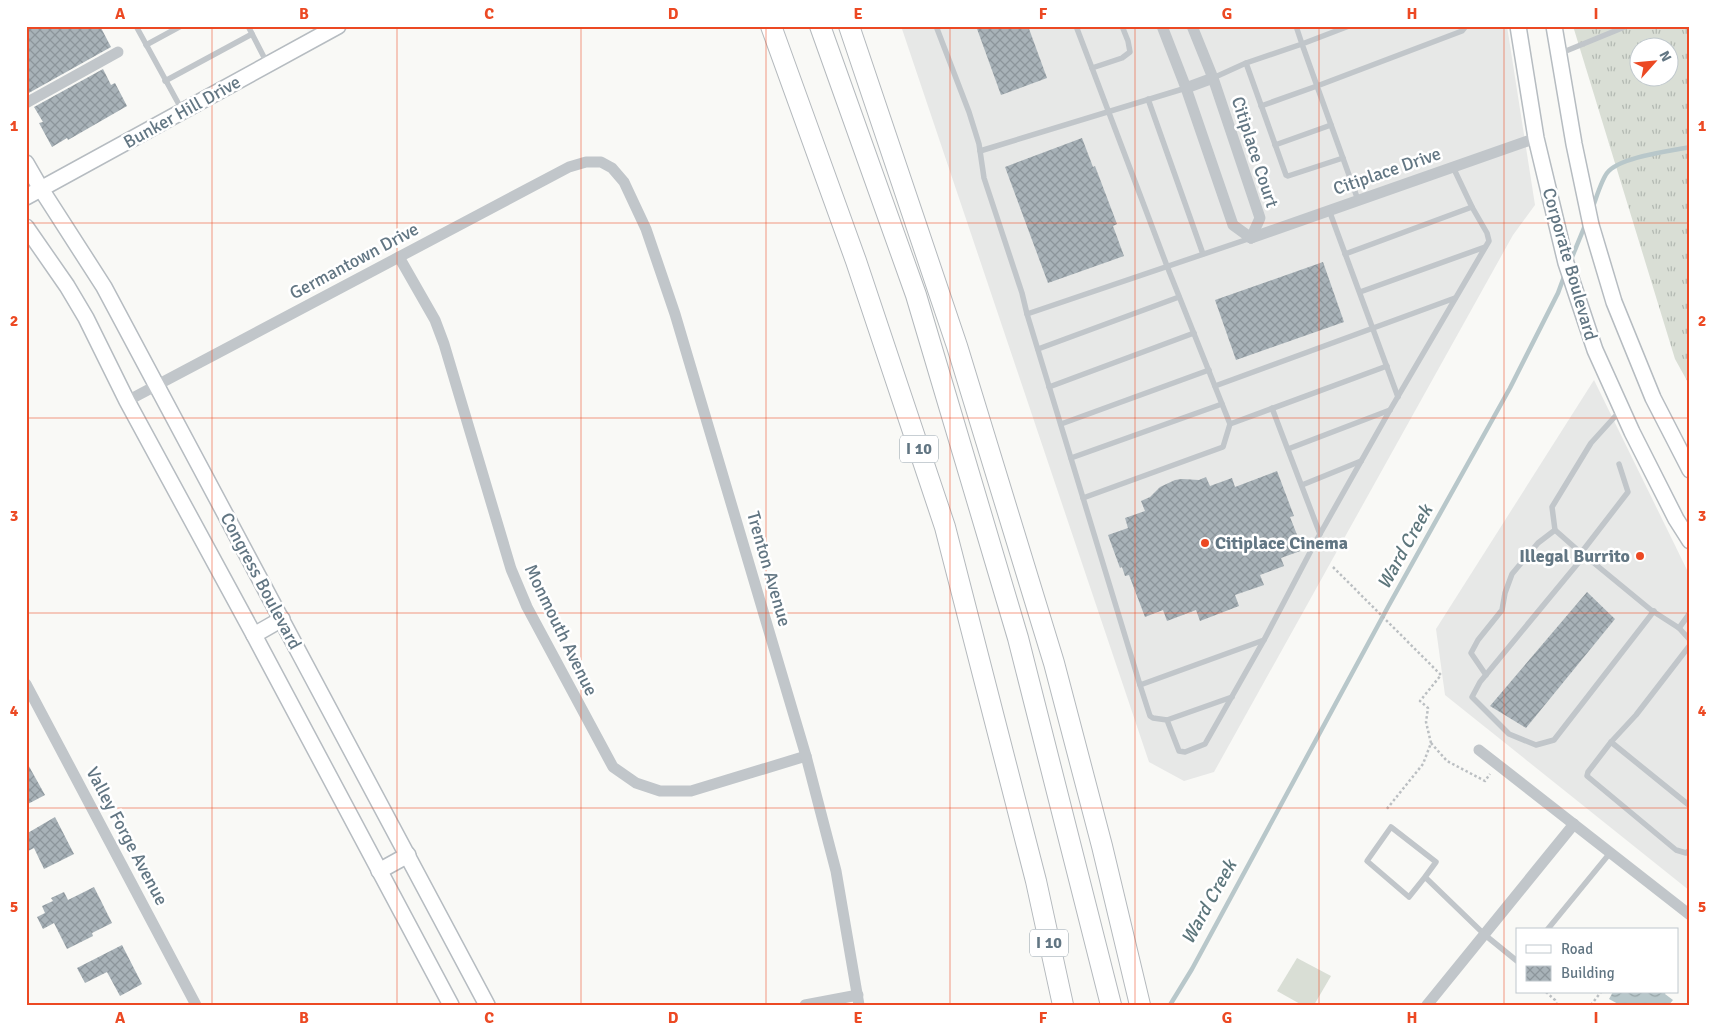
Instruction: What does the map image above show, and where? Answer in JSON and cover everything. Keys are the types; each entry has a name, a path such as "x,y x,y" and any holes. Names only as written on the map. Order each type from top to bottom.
{"highway":[{"name":"I 10","path":"772,26 856,261 945,527 1036,881 1063,1005"},
{"name":"I 10","path":"820,26 916,294 1018,638 1111,1005"},
{"path":"849,26 958,346 1054,663 1140,1005"}],"street":[{"name":"Bunker Hill Drive","path":"26,197 338,26"},
{"path":"1162,26 1186,88 1233,225 1250,238"},
{"name":"Citiplace Court","path":"1192,26 1260,218 1250,238"},
{"name":"Corporate Boulevard","path":"1518,26 1542,164 1566,263 1595,350 1676,519 1690,541"},
{"name":"Corporate Boulevard","path":"1554,26 1574,144 1591,224 1614,302 1653,398 1690,470"},
{"path":"26,103 118,52"},
{"path":"1186,88 1212,78"},
{"name":"Citiplace Drive","path":"1250,238 1536,138"},
{"name":"Germantown Drive","path":"127,401 569,167 586,162 601,162"},
{"name":"Trenton Avenue","path":"601,162 612,168 624,182 646,229 675,314 806,756 836,871 858,1000"},
{"name":"Congress Boulevard","path":"26,164 104,287 487,1005"},
{"name":"Congress Boulevard","path":"26,227 67,286 86,318 127,401 451,1005"},
{"name":"Monmouth Avenue","path":"399,257 435,320 444,344 511,569 527,607 613,767 636,783 660,791 691,791 806,756"},
{"path":"254,635 282,619"},
{"name":"Valley Forge Avenue","path":"26,684 196,1005"},
{"path":"1479,750 1610,853 1688,911"},
{"path":"1427,1005 1574,824"},
{"path":"379,871 408,855"},
{"path":"805,1005 858,1000"}],"lane":[{"path":"136,26 183,112"},
{"path":"146,45 181,26"},
{"path":"248,26 268,65"},
{"path":"936,26 969,112 980,151 984,178 1022,293 1150,716 1167,720 1232,697"},
{"path":"1076,26 1167,266 1230,424 1224,447 1083,498"},
{"path":"1092,68 1122,58 1130,52 1122,26"},
{"path":"1296,26 1358,200"},
{"path":"1212,78 1349,26"},
{"path":"1261,106 1462,31 1466,26"},
{"path":"1559,53 1627,26"},
{"path":"166,81 252,34"},
{"path":"1246,64 1288,176 1343,158"},
{"path":"980,151 1186,88"},
{"path":"1148,99 1204,254"},
{"path":"1276,145 1331,125"},
{"path":"1167,720 1179,752 1185,752 1205,744 1390,410 1489,241 1487,233 1453,167"},
{"path":"1345,254 1472,207"},
{"path":"1329,210 1398,397"},
{"path":"1027,314 1250,238"},
{"path":"1360,292 1485,247"},
{"path":"1038,349 1180,297"},
{"path":"1215,386 1455,298"},
{"path":"1049,387 1194,333"},
{"path":"1230,424 1387,366"},
{"path":"1061,424 1209,370"},
{"path":"1071,458 1222,404"},
{"path":"1272,408 1320,534"},
{"path":"1622,409 1591,443 1552,507 1555,530 1654,611 1680,628 1690,640"},
{"path":"1288,449 1390,410"},
{"path":"1302,485 1362,461"},
{"path":"1619,464 1628,492 1583,554 1486,675 1472,697 1509,734 1536,744 1554,740 1654,611"},
{"path":"1486,675 1472,653 1478,640 1502,610 1504,593 1512,574 1538,543 1555,530"},
{"path":"1680,628 1690,613"},
{"path":"1140,685 1264,640"},
{"path":"1690,645 1636,715 1588,772 1587,776 1676,850 1686,853 1690,850"},
{"path":"1612,742 1690,806"},
{"path":"1391,827 1436,862 1425,877 1409,897 1367,861 1391,827"},
{"path":"1549,928 1610,853"},
{"path":"1425,877 1485,934 1516,960"}],"path":[{"path":"1333,567 1441,675 1420,701 1428,708 1426,722 1431,743 1447,761 1485,781 1498,764"},
{"path":"1386,810 1423,764 1431,743"},
{"path":"1548,994 1555,1000 1557,1005"},
{"path":"1591,1005 1600,994"}],"shaded area":[{"path":"901,26 1507,26 1535,205 1513,235 1214,772 1184,781 1149,762"},
{"path":"1594,380 1690,576 1690,891 1445,695 1436,629"}],"green space":[{"path":"1573,26 1690,26 1690,386 1675,359"},
{"path":"1297,958 1331,976 1314,1005 1302,1005 1277,991"}],"water":[{"path":"1612,994 1665,994 1673,1000 1669,1005 1620,1005 1609,999"}],"building":[{"path":"26,26 100,26 111,47 27,94"},
{"path":"976,26 1028,26 1047,78 1001,95"},
{"path":"103,69 111,85 115,83 127,106 68,140 67,138 52,147 39,123 43,122 34,107"},
{"path":"1082,138 1117,224 1113,226 1124,256 1048,283 1005,167"},
{"path":"1323,262 1344,322 1236,360 1215,300"},
{"name":"Citiplace Cinema","path":"1277,471 1294,516 1290,517 1303,550 1281,558 1284,566 1260,575 1264,585 1235,595 1239,606 1200,621 1196,610 1167,621 1163,610 1145,617 1129,575 1125,576 1122,567 1120,568 1108,535 1128,528 1125,518 1145,511 1141,501 1150,497 1160,487 1175,480 1199,480 1206,477 1210,486 1232,478 1235,487"},
{"path":"1587,592 1615,619 1526,728 1490,706"},
{"path":"26,761 45,795 26,805"},
{"path":"55,817 74,854 44,869 34,848 26,852 26,834"},
{"path":"94,887 112,923 92,933 93,936 67,949 54,923 43,929 37,917 45,913 42,906 53,901 51,898 64,892 68,900"},
{"path":"122,945 142,984 120,996 107,972 85,983 77,968"}],"waterway":[{"name":"Ward Creek","path":"1592,209 1605,176 1613,167 1633,159 1690,147"},
{"name":"Ward Creek","path":"1570,262 1586,223"},
{"name":"Ward Creek","path":"1170,1005 1192,969 1389,605 1510,388 1558,293 1565,274"}],"place":[{"name":"Citiplace Cinema","path":"1205,543"},
{"name":"Illegal Burrito","path":"1640,556"}]}
